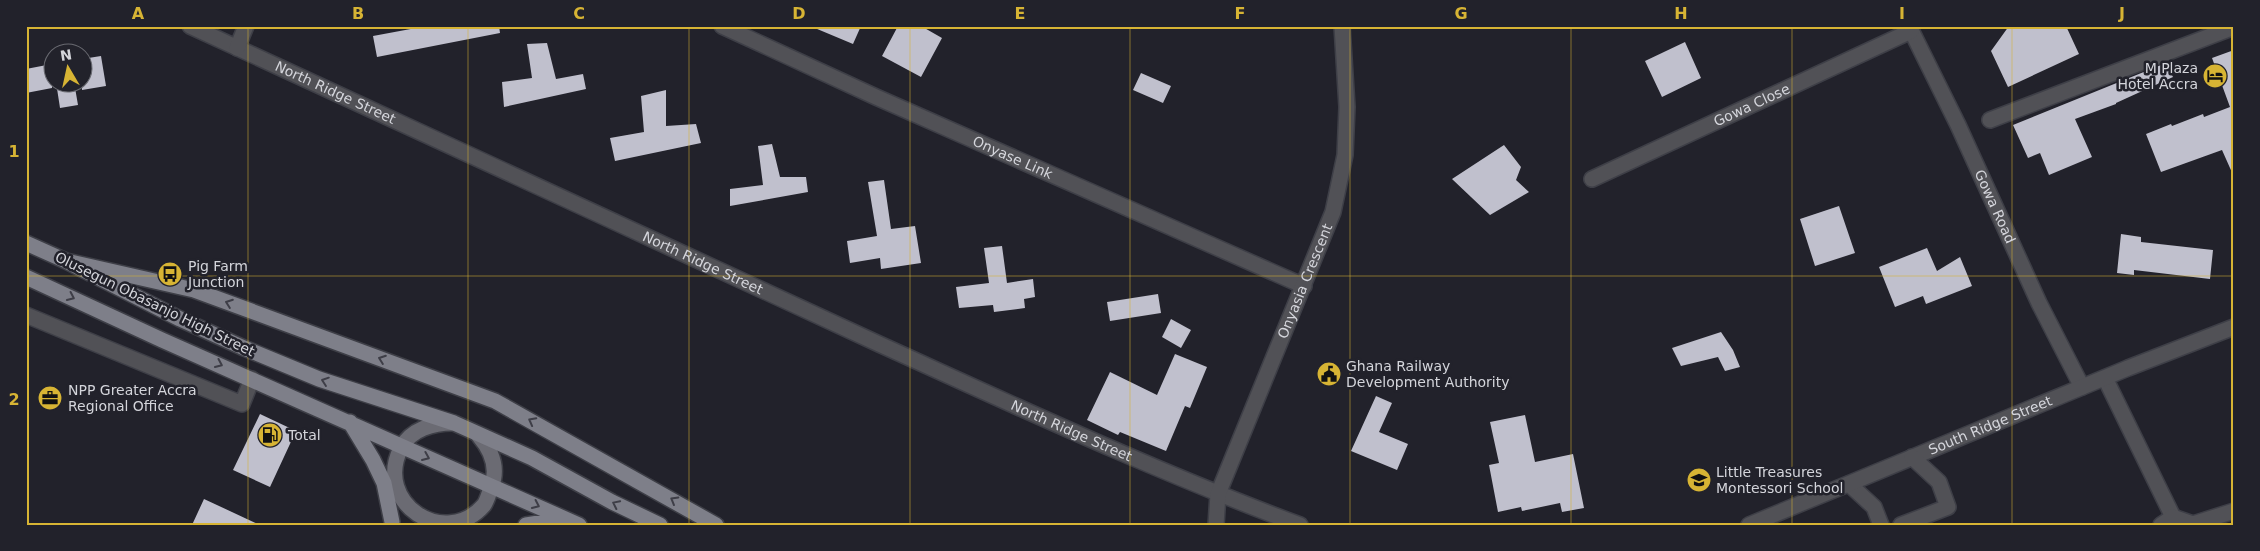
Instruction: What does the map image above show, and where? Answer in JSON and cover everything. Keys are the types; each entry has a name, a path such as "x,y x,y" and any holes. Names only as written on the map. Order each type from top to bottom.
{"main road":[{"name":"Olusegun Obasanjo High Street","path":"26,244 66,261 180,320 244,348 319,379 454,423 479,436 532,458 612,502 660,525"},
{"path":"66,261 194,290 494,401 716,525"},
{"name":"Olusegun Obasanjo High Street","path":"26,277 579,525"},
{"path":"350,422 373,460 384,483 391,523"},
{"path":"526,525 564,519"}],"street":[{"name":"North Ridge Street","path":"190,26 766,293 1218,494"},
{"path":"237,48 246,26"},
{"name":"Onyase Link","path":"722,26 876,97 1304,286"},
{"name":"Onyasia Crescent","path":"1216,525 1218,494 1333,212 1345,155 1347,107 1342,26"},
{"path":"1990,120 2234,27"},
{"name":"Gowa Close","path":"1592,179 1910,28"},
{"name":"Gowa Road","path":"1910,28 1958,125 2039,303 2082,387"},
{"name":"Olusegun Obasanjo High Street","path":"26,315 242,404 252,379"},
{"name":"South Ridge Street","path":"1749,525 1912,456 2234,327"},
{"path":"2105,378 2167,521 2193,524 2234,511"},
{"path":"391,523 398,492 395,469 396,461 402,447 412,435 424,427 439,423 454,423"},
{"name":"Olusegun Obasanjo High Street","path":"398,492 406,506 432,523 452,523 470,517 485,504 495,476 494,461 489,447 479,436"},
{"path":"1901,525 1948,507 1939,482 1912,456"},
{"path":"1849,484 1874,507 1881,525"},
{"path":"1218,494 1300,525"}],"building":[{"path":"416,26 499,26 500,33 377,57 373,36 416,28"},
{"path":"810,26 861,26 853,44"},
{"path":"898,26 921,26 942,38 921,77 882,56"},
{"path":"2009,26 2066,26 2079,54 2008,87 1991,51"},
{"path":"1685,42 1701,78 1662,97 1645,61"},
{"path":"547,43 556,79 583,74 586,89 504,107 502,82 532,78 527,44"},
{"path":"2234,50 2234,177 2222,150 2161,172 2146,134 2171,124 2172,126 2203,114 2204,117 2230,107 2212,58"},
{"path":"101,56 106,86 92,88 92,57"},
{"path":"2166,63 2173,77 2116,104 2075,119 2092,157 2049,175 2040,153 2028,158 2013,125"},
{"path":"42,66 42,90 26,93 26,69"},
{"path":"1141,73 1171,86 1163,103 1133,90"},
{"path":"666,90 666,126 696,124 701,143 615,161 610,138 644,132 641,96"},
{"path":"58,92 76,92 78,105 60,108"},
{"path":"772,144 780,177 806,177 808,192 730,206 730,189 763,185 758,146"},
{"path":"1504,145 1521,167 1516,180 1529,192 1490,215 1452,179"},
{"path":"884,180 891,229 915,226 921,263 881,269 880,258 850,263 847,241 877,236 868,182"},
{"path":"1839,206 1855,253 1815,266 1800,219"},
{"path":"2121,234 2141,237 2141,242 2213,250 2210,279 2134,270 2134,275 2117,273"},
{"path":"1002,246 1007,283 1033,279 1035,297 1024,299 1025,308 994,312 993,305 959,308 956,287 989,283 984,248"},
{"path":"1927,248 1937,271 1960,257 1972,286 1926,304 1923,296 1895,307 1879,267"},
{"path":"1158,294 1161,313 1110,321 1107,302"},
{"path":"1171,319 1191,330 1181,348 1162,337"},
{"path":"1721,332 1733,350 1740,367 1725,371 1718,357 1681,366 1672,348"},
{"path":"1175,354 1207,367 1190,408 1185,406 1166,451 1120,432 1118,435 1087,420 1110,372 1157,395"},
{"path":"1376,396 1392,403 1379,432 1408,444 1397,470 1351,451"},
{"path":"260,414 296,431 270,487 233,470"},
{"path":"1525,415 1535,462 1573,454 1584,508 1562,512 1560,503 1522,511 1521,507 1498,512 1489,465 1499,463 1490,422"},
{"path":"204,499 260,525 192,525"}],"place":[{"name":"M Plaza Hotel Accra","path":"2215,76"},
{"name":"Pig Farm Junction","path":"170,274"},
{"name":"Ghana Railway Development Authority","path":"1329,374"},
{"name":"NPP Greater Accra Regional Office","path":"50,398"},
{"name":"Total","path":"270,435"},
{"name":"Little Treasures Montessori School","path":"1699,480"}]}
